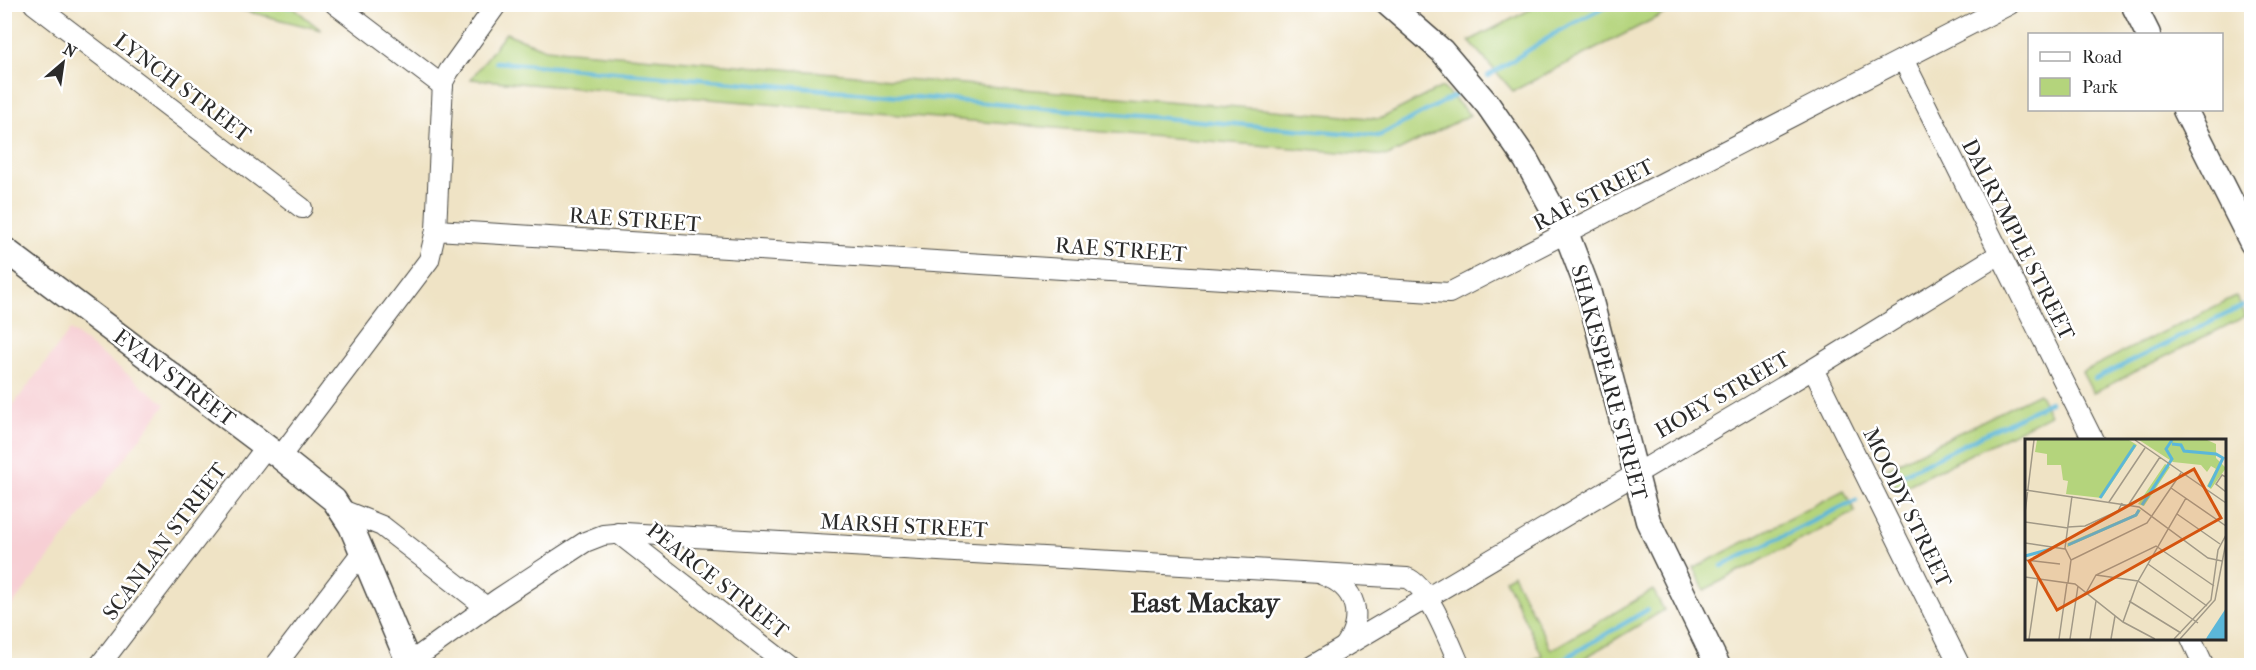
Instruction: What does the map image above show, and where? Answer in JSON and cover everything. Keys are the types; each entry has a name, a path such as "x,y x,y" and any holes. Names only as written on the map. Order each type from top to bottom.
{"street":[{"name":"LYNCH STREET","path":"34,4 302,208"},
{"path":"335,4 443,86"},
{"path":"274,452 424,267 433,251 443,86 448,70 497,4"},
{"name":"SHAKESPEARE STREET","path":"1388,4 1421,31 1460,71 1488,105 1526,160 1567,235 1588,290 1635,472 1656,541 1718,666"},
{"name":"RAE STREET","path":"436,230 1449,293 1567,235 2010,4"},
{"path":"2133,4 2148,33"},
{"name":"DALRYMPLE STREET","path":"1903,59 2092,439"},
{"path":"2186,111 2252,243"},
{"name":"EVAN STREET","path":"4,249 328,494 342,510 363,552 409,664"},
{"name":"HOEY STREET","path":"1312,666 1635,472 1813,369 2000,254"},
{"name":"MOODY STREET","path":"1813,369 1960,666"},
{"name":"SCANLAN STREET","path":"99,666 274,452"},
{"name":"EVAN STREET","path":"342,510 382,526 486,607"},
{"name":"MARSH STREET","path":"409,664 486,607 592,538 618,533 1407,578 1415,583 1427,597"},
{"name":"PEARCE STREET","path":"618,533 789,666"},
{"path":"275,666 363,552"},
{"path":"1317,573 1342,586 1355,603 1356,623 1345,646"},
{"path":"1427,597 1460,666"},
{"path":"2191,640 2204,666"}],"shaded area":[{"path":"70,330 166,404 5,615 5,416"}],"green space":[{"path":"1541,4 1681,5 1513,91 1469,41"},
{"path":"222,5 290,5 321,30"},
{"path":"506,33 545,49 1380,119 1442,87 1470,115 1388,156 471,79"},
{"path":"2236,296 2246,316 2093,393 2082,372"},
{"path":"2039,393 2050,415 1898,490 1887,468"},
{"path":"1844,490 1855,512 1704,590 1694,568"},
{"path":"1513,574 1551,650 1653,590 1664,610 1573,665 1526,665 1542,655 1505,579"}],"waterway":[{"path":"281,4 290,7"},
{"path":"1488,76 1559,31 1611,4"},
{"path":"496,62 1379,136 1458,94"},
{"path":"2095,379 2243,306"},
{"path":"1901,475 2050,402"},
{"path":"1722,566 1856,500"},
{"path":"1552,666 1647,610"}],"district":[{"name":"East Mackay","path":"1205,602"}]}
